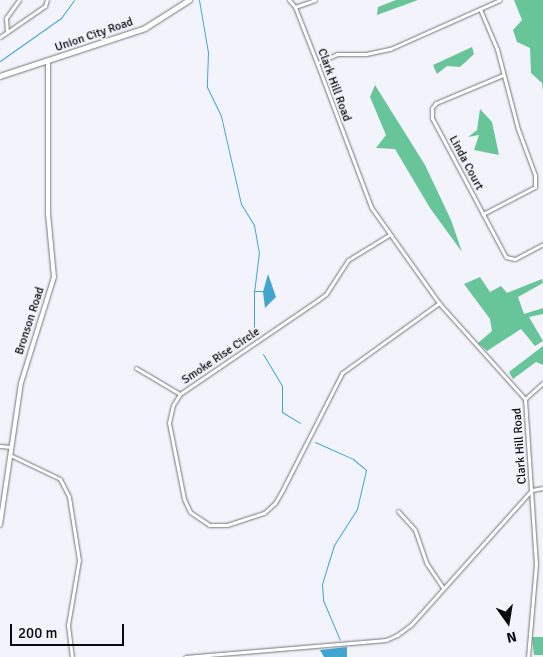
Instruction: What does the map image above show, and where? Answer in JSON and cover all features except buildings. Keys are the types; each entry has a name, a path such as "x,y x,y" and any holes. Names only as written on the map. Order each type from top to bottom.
{"main road":[{"name":"Union City Road","path":"0,76 145,28 189,0"}],"street":[{"path":"7,32 6,18 20,0"},
{"path":"0,37 45,6 47,0"},
{"name":"Clark Hill Road","path":"186,657 386,640 411,625 532,490 525,398 439,303 370,207 295,7 288,0"},
{"path":"295,7 316,0"},
{"path":"317,63 338,54 366,54 390,49 500,0"},
{"path":"480,9 497,49 503,75 535,176 535,188 483,214"},
{"name":"Bronson Road","path":"0,525 21,383 54,277 48,213 48,61"},
{"name":"Linda Court","path":"503,75 436,103 432,108 432,118 502,252 510,260 543,244"},
{"name":"Smoke Rise Circle","path":"389,235 348,260 326,294 180,394 173,405 169,423 184,499 190,512 209,525 242,523 264,513 275,503 342,373 439,303"},
{"path":"136,368 180,394"},
{"path":"525,398 543,383"},
{"path":"0,446 11,447"},
{"path":"10,455 60,479 69,497 79,560 68,626 72,657"},
{"path":"528,657 536,564 532,490 543,488"},
{"path":"398,511 414,530 427,564 443,588"}],"green space":[{"path":"396,0 418,0 377,15 378,7"},
{"path":"514,0 543,0 543,91 542,83 531,73 530,48 517,42 513,30 522,20"},
{"path":"472,47 474,54 460,67 447,66 437,74 433,65"},
{"path":"375,85 425,165 451,220 462,252 430,208 395,149 376,148 386,135 370,97"},
{"path":"480,109 492,122 499,155 474,150 479,135 468,137 477,130"},
{"path":"480,277 490,292 501,286 507,293 542,279 543,283 518,297 524,314 543,308 543,314 529,317 543,341 535,346 521,329 487,351 478,343 492,331 490,319 464,284"},
{"path":"543,346 543,365 536,362 513,379 509,372"},
{"path":"532,637 543,637 543,655 534,655"}],"water":[{"path":"268,274 276,297 265,308 263,292"},
{"path":"347,647 347,657 324,657 320,650"}],"waterway":[{"path":"0,61 61,18 74,0"},
{"path":"199,0 208,52 207,87 221,116 241,204 254,225 259,252 254,290 254,327"},
{"path":"254,291 263,291"},
{"path":"263,354 282,386 282,412 300,423"},
{"path":"315,442 353,459 366,470 357,509 334,545 322,584 323,600 340,640"}]}
